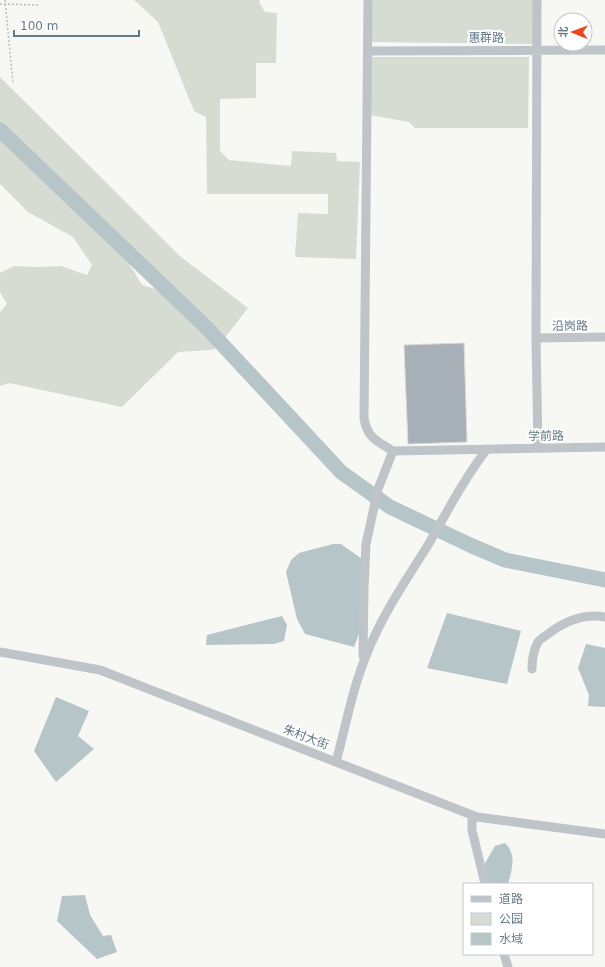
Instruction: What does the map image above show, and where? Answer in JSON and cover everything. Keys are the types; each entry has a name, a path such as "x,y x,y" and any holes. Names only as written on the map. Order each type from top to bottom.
{"street":[{"path":"363,663 366,544 378,488 393,451 371,437 365,429 364,418 368,0"},
{"path":"537,0 536,338 538,448"},
{"name":"惠群路","path":"368,51 605,50"},
{"name":"沿岗路","path":"536,338 605,337"},
{"name":"学前路","path":"393,451 605,447"},
{"path":"336,762 359,675 380,624 429,544 472,467 487,449"},
{"path":"532,669 532,655 539,641 554,630 567,621 583,616 605,617"},
{"name":"朱村大街","path":"0,652 100,670 472,815 484,818 605,834"},
{"path":"472,815 472,830 484,883"},
{"path":"504,955 508,967"}],"path":[{"path":"5,0 13,84"},
{"path":"0,4 40,5"}],"green space":[{"path":"134,0 260,0 259,2 265,12 277,13 276,63 256,63 256,98 220,99 220,151 229,160 291,166 292,151 336,153 337,161 360,162 356,259 295,257 298,213 328,214 328,194 207,194 206,117 194,111 158,22"},
{"path":"372,0 533,0 533,44 372,42"},
{"path":"372,57 529,57 528,128 415,128 409,122 370,115"},
{"path":"0,77 181,257 248,308 223,340 0,124"},
{"path":"0,136 121,253 142,285 162,291 221,347 210,350 178,352 122,407 9,383 0,386 0,312 7,304 0,292 0,273 14,266 61,266 87,275 92,265 73,237 28,212 0,184"}],"water":[{"path":"333,544 341,544 362,559 359,634 354,647 305,634 297,619 286,572 291,560 299,553"},
{"path":"447,613 521,631 507,684 427,668"},
{"path":"282,616 287,625 284,641 274,644 206,645 207,635"},
{"path":"586,644 605,648 605,707 588,706 589,695 578,668"},
{"path":"56,697 89,711 78,736 94,749 56,782 34,751"},
{"path":"505,843 511,852 512,868 508,883 488,883 484,865 495,846"},
{"path":"85,895 90,915 103,936 111,935 117,952 97,959 57,921 62,896"}],"building":[{"path":"464,343 467,442 408,444 404,345"}],"waterway":[{"path":"0,130 206,327 341,472 390,507 505,560 605,580"}]}
